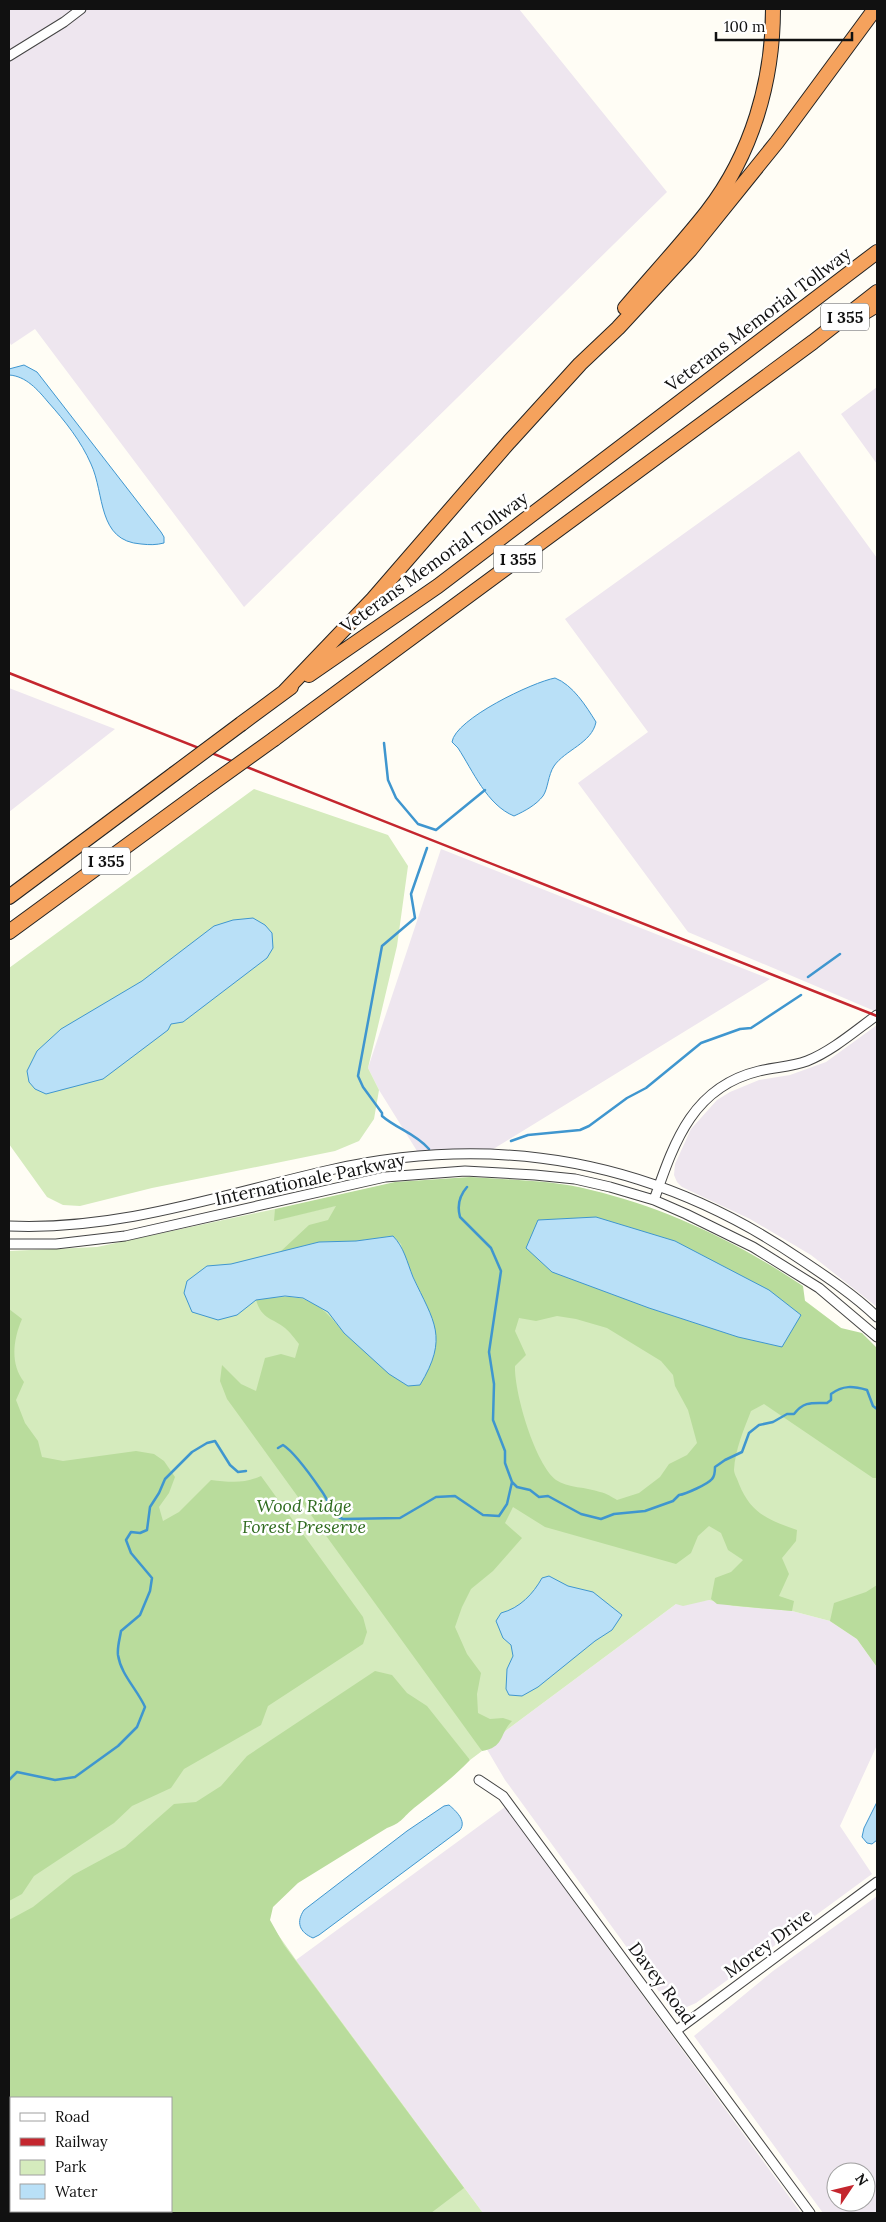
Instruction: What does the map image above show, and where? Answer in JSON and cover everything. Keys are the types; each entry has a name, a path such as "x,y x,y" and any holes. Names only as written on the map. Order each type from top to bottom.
{"highway":[{"path":"580,364 610,325 708,211 740,160 758,114 765,84 773,30 773,9"},
{"path":"284,692 374,598 502,450 580,364 618,328 690,250 777,142 875,9"},
{"name":"Veterans Memorial Tollway","path":"9,897 284,692 438,586 877,252"},
{"name":"I 355","path":"9,932 813,342 877,292"},
{"path":"813,342 877,306"}],"street":[{"path":"9,56 64,22 80,9"},
{"path":"654,1200 680,1132 688,1118 713,1093 738,1078 759,1071 786,1068 822,1054 877,1015"},
{"name":"Internationale Parkway","path":"9,1226 65,1226 106,1222 379,1160 424,1154 536,1157 572,1162 620,1173 659,1186 736,1219 777,1243 863,1304 877,1317"},
{"path":"475,1172 478,1154"},
{"name":"Internationale Parkway","path":"9,1244 56,1244 125,1236 385,1177 428,1172 475,1172 575,1180 654,1200 753,1246 819,1288 877,1337"},
{"name":"Davey Road","path":"479,1780 503,1796 810,2213"},
{"name":"Morey Drive","path":"677,2030 877,1882"}],"shaded area":[{"path":"9,9 519,9 667,192 244,607 35,329 11,345 9,341"},
{"path":"877,387 877,464 841,414"},
{"path":"799,451 877,558 877,1012 688,932 578,783 648,732 565,619"},
{"path":"9,688 115,729 9,812"},
{"path":"441,849 770,979 490,1151 417,1151 379,1090 368,1068"},
{"path":"877,1025 877,1307 811,1255 750,1219 682,1187 674,1175 675,1164 691,1129 717,1100 730,1092 759,1080 790,1075 826,1062"},
{"path":"709,1600 733,1606 792,1611 830,1621 857,1639 877,1667 877,1745 840,1826 872,1874 696,2003 682,2009 669,2003 663,1997 505,1780 485,1746 676,1604"},
{"path":"505,1807 801,2213 483,2213 296,1960"},
{"path":"877,1896 877,2213 823,2213 694,2036 773,1971"}],"green space":[{"path":"254,789 388,835 408,866 397,946 368,1068 379,1090 374,1119 359,1141 335,1151 152,1188 80,1206 63,1205 47,1197 9,1144 9,968"},
{"path":"470,1177 546,1182 591,1190 647,1207 675,1217 728,1241 779,1270 803,1286 805,1301 841,1328 862,1333 877,1348 877,1478 873,1478 764,1404 751,1411 740,1440 734,1470 749,1502 755,1509 770,1519 797,1530 796,1541 782,1558 789,1574 779,1596 794,1601 792,1611 717,1604 711,1599 715,1578 731,1572 743,1560 728,1550 721,1533 709,1526 698,1536 691,1553 676,1564 545,1527 513,1507 505,1523 522,1538 493,1571 471,1589 455,1627 467,1654 481,1673 477,1694 478,1713 490,1719 503,1718 512,1721 495,1746 482,1751 227,1399 220,1381 222,1365 241,1384 256,1391 265,1358 281,1354 295,1358 299,1344 285,1328 261,1311 256,1300 285,1297 306,1300 324,1311 344,1333 425,1302 405,1259 401,1244 393,1236 356,1241 319,1242 280,1252 309,1225 328,1220 336,1206 274,1221 275,1209 395,1182","holes":["552,1272 738,1337 649,1308","557,1316 576,1319 607,1328 661,1361 673,1375 675,1386 688,1410 697,1443 687,1455 669,1464 660,1477 639,1493 617,1500 609,1495 561,1483 548,1472 534,1444 527,1427 518,1393 515,1366 526,1355 515,1331 519,1318 536,1321"]},
{"name":"Wood Ridge Forest Preserve","path":"372,1197 791,1290 841,1328 877,1362 877,1667 857,1639 830,1621 792,1611 733,1606 709,1600 683,1606 676,1604 481,1749 482,1751 470,1760 260,1909 483,2213 9,2213 9,1251 97,1247 275,1209 275,1220"},
{"path":"9,1309 22,1319 14,1352 17,1368 24,1382 16,1400 25,1423 38,1441 42,1457 63,1461 136,1451 154,1454 164,1461 175,1477 169,1493 159,1507 163,1521 179,1512 211,1480 230,1482 255,1479 261,1476 363,1617 367,1632 363,1644 268,1706 261,1725 184,1769 171,1788 132,1806 114,1823 34,1876 22,1894 9,1901"},
{"path":"877,1585 877,1667 857,1639 830,1621 834,1603 866,1592"},
{"path":"375,1671 392,1675 407,1693 427,1706 470,1760 399,1822 298,1883 273,1907 270,1920 284,1945 464,2188 431,2213 9,2213 9,1920 33,1907 73,1875 125,1847 174,1804 196,1802 221,1786 247,1756"}],"water":[{"path":"24,365 37,372 161,532 164,537 164,543 153,545 141,544 127,541 117,534 105,514 91,464 77,439 36,388 21,378 9,375 9,369"},
{"path":"555,678 562,681 573,691 596,722 584,741 554,766 545,793 540,799 530,808 514,816 504,811 488,796 458,748 452,742 456,733 466,723 496,703 530,686"},
{"path":"253,918 265,925 272,933 273,948 267,958 183,1022 171,1024 168,1030 103,1079 46,1094 35,1089 29,1082 27,1071 37,1051 61,1029 142,981 214,926 233,920"},
{"path":"596,1217 675,1241 769,1290 801,1315 782,1347 738,1337 649,1308 552,1272 526,1248 538,1220"},
{"path":"393,1236 403,1250 432,1318 435,1330 434,1354 420,1385 408,1386 389,1374 344,1333 328,1312 303,1298 285,1296 256,1300 237,1315 218,1320 192,1312 184,1293 187,1281 207,1266 231,1264 319,1242 356,1241"},
{"path":"549,1576 568,1586 593,1592 622,1615 612,1630 595,1641 538,1687 522,1696 509,1695 506,1689 507,1669 513,1656 511,1645 503,1638 496,1621 501,1613 514,1608 525,1600 542,1578"},
{"path":"877,1802 877,1840 872,1844 867,1843 862,1837 864,1828"},
{"path":"449,1805 461,1820 462,1827 460,1830 319,1935 313,1938 302,1930 300,1919 304,1910 407,1831 444,1806"}],"waterway":[{"path":"384,743 388,780 396,798 418,824 436,830 485,790"},
{"path":"427,848 411,894 415,918 382,946 358,1076 363,1087 382,1113 382,1116 418,1139 429,1149"},
{"path":"808,977 840,954"},
{"path":"511,1141 528,1135 580,1130 589,1126 627,1098 646,1088 701,1043 740,1029 751,1028 801,995"},
{"path":"278,1448 283,1445 293,1454 326,1497 332,1511 343,1519 400,1518 436,1497 455,1496 483,1515 499,1516 507,1504 512,1482 505,1463 505,1451 493,1420 494,1384 489,1352 501,1271 491,1248 460,1217 460,1201 467,1187"},
{"path":"512,1482 517,1487 530,1490 539,1497 548,1496 581,1514 601,1519 614,1514 645,1511 673,1501 679,1495 697,1489 710,1481 713,1478 715,1467 742,1452 749,1433 759,1425 773,1422 787,1414 794,1414 805,1405 827,1403 831,1400 831,1394 840,1389 853,1387 867,1390 873,1406 877,1409"},
{"path":"9,1780 17,1772 55,1780 75,1777 118,1746 137,1727 145,1707 122,1669 118,1649 121,1631 140,1615 150,1591 152,1578 131,1553 126,1540 131,1532 140,1533 147,1530 150,1507 165,1479 192,1452 207,1443 215,1441 230,1465 238,1472 246,1471"}],"railway":[{"path":"9,673 877,1016"}]}
